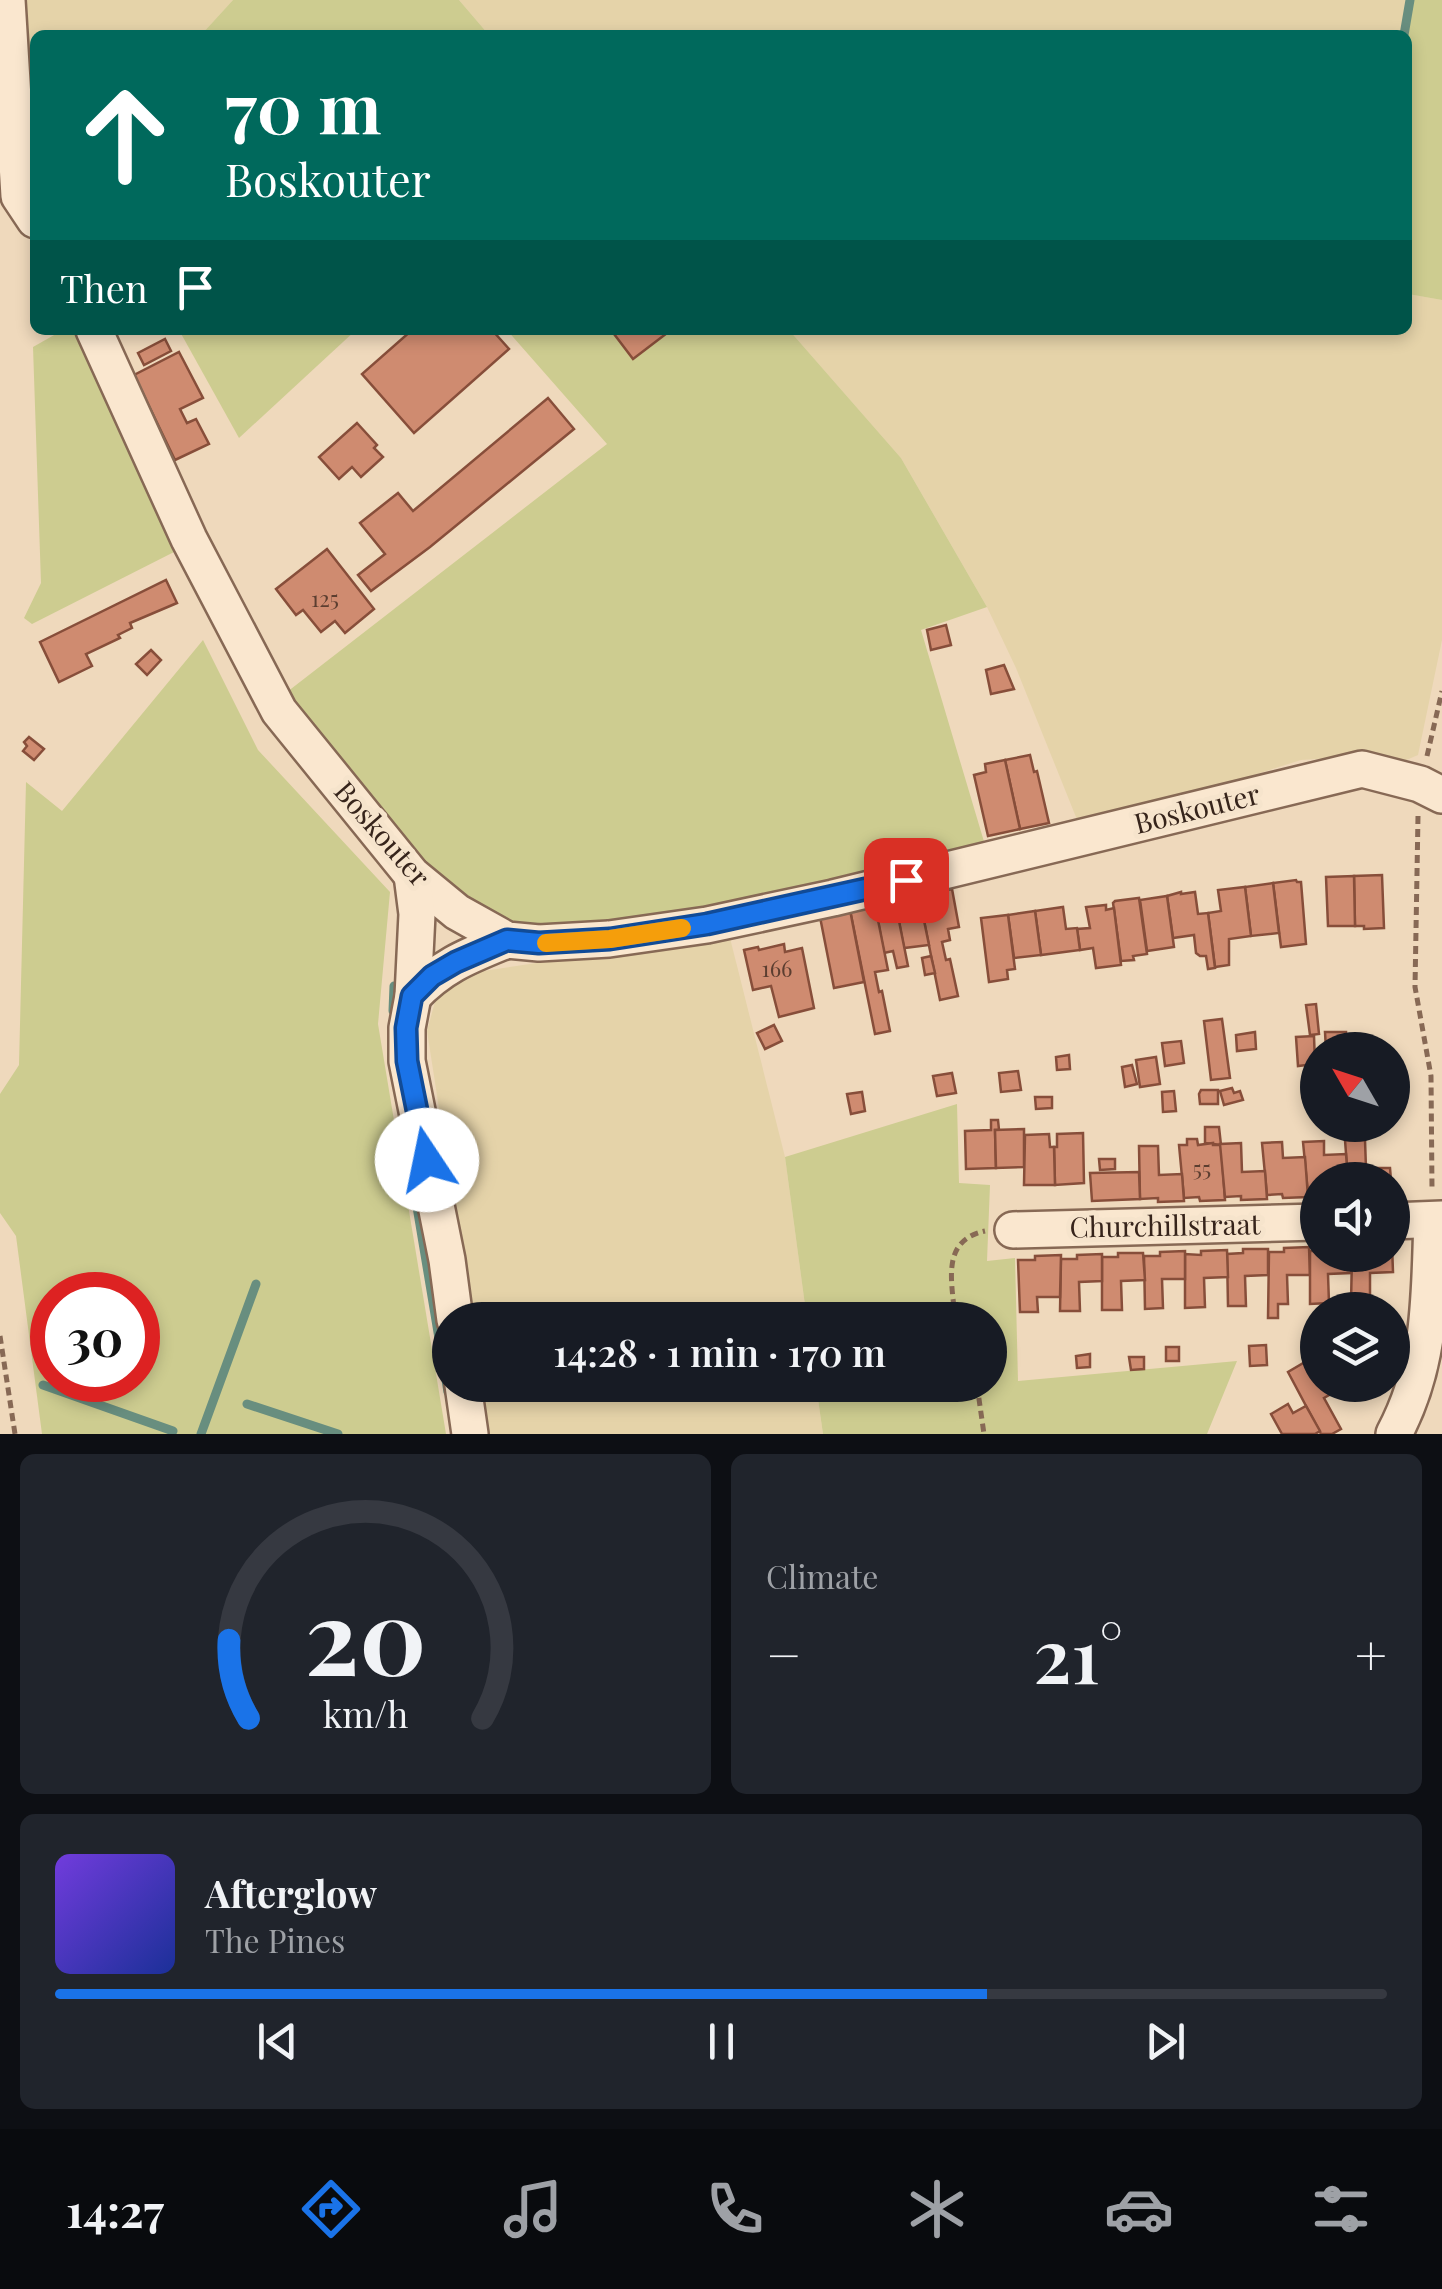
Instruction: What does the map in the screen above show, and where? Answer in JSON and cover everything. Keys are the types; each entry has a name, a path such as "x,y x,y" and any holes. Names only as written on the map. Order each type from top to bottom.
{"street":[{"path":"7,0 27,208"},
{"name":"Boskouter","path":"96,335 190,540 279,712 412,876 457,912 507,940 539,943 610,939 707,924 852,894 1362,769 1431,790"},
{"path":"412,876 418,914 406,1028 407,1061 453,1302"},
{"path":"412,996 432,976 507,940"},
{"path":"1394,1434 1418,1376 1429,1327 1437,1219 1410,1220"},
{"name":"Churchillstraat","path":"1013,1230 1300,1222"},
{"path":"466,1402 470,1434"}],"path":[{"path":"1437,1219 1431,1076 1415,988 1416,839 1431,790 1442,691"},
{"path":"953,1302 952,1262 957,1246 975,1234 1013,1230"},
{"path":"0,1336 15,1434"},
{"path":"979,1402 984,1434"}],"shaded area":[{"path":"17,0 233,0 206,30 30,30 30,139"},
{"path":"233,0 459,0 485,30 206,30"},
{"path":"459,0 1407,0 1401,30 485,30"},
{"path":"1407,0 1442,0 1442,300 1412,295 1412,30 1401,30"},
{"path":"1412,295 1442,300 1442,640 1418,755 1404,761 1364,756 1301,760 1219,786 1078,822 987,607 901,458 793,335 1412,335"},
{"path":"54,335 75,335 176,551 32,624 24,618 41,583 33,347"},
{"path":"182,335 351,335 239,438"},
{"path":"511,335 793,335 901,458 987,607 921,630 985,845 703,912 578,929 526,929 495,917 456,894 423,866 287,692 607,444"},
{"path":"203,640 258,750 390,892 378,1024 432,1350 432,1402 441,1402 446,1434 42,1434 38,1402 160,1402 160,1272 30,1272 30,1343 16,1236 0,1213 0,1094 19,1065 26,782 62,811"},
{"path":"729,934 785,1157 805,1302 469,1302 427,1031 436,998 460,978 477,972"},
{"path":"957,1104 959,1183 990,1185 987,1261 1015,1258 1018,1381 1237,1361 1207,1434 823,1434 818,1402 1007,1402 1007,1302 805,1302 785,1157"},
{"path":"484,1402 818,1402 823,1434 489,1434"}],"building":[{"path":"406,335 496,335 509,349 414,433 362,374"},
{"path":"615,335 664,335 633,359"},
{"path":"165,339 171,351 144,365 138,353"},
{"path":"179,352 203,398 180,409 187,423 196,419 209,444 175,460 134,375"},
{"path":"548,398 574,429 371,591 358,575 385,554 360,523 398,493 413,511"},
{"path":"357,423 383,457 361,477 352,467 339,479 319,457"},
{"path":"327,549 374,609 345,633 335,621 321,632 303,610 296,615 276,589"},
{"path":"166,580 177,603 130,623 132,628 118,635 120,638 86,654 92,666 59,682 40,642"},
{"path":"946,625 951,645 931,650 927,630"},
{"path":"151,650 161,660 147,675 136,664"},
{"path":"1004,665 1014,689 991,694 986,670"},
{"path":"29,737 44,749 34,760 23,751"},
{"path":"1030,755 1049,823 1020,829 1005,760"},
{"path":"1005,760 1020,829 988,836 974,775 986,772 985,764"},
{"path":"1382,875 1384,928 1355,926 1354,876"},
{"path":"1354,876 1355,926 1328,926 1326,877"},
{"path":"1301,882 1306,944 1281,947 1273,883"},
{"path":"1273,883 1279,933 1251,936 1245,887"},
{"path":"1245,887 1251,936 1229,939 1229,965 1215,967 1208,913 1221,911 1218,890"},
{"path":"952,889 959,927 948,929 950,940 942,942 958,996 940,1000 919,896"},
{"path":"1195,892 1198,914 1208,913 1215,968 1208,969 1206,956 1196,953 1194,935 1173,938 1167,896"},
{"path":"919,896 929,945 904,948 895,901"},
{"path":"1167,896 1174,947 1147,951 1140,900"},
{"path":"1139,898 1147,954 1121,961 1113,903"},
{"path":"895,901 908,966 897,968 893,951 884,953 875,905"},
{"path":"875,905 888,970 875,972 890,1031 875,1034 850,910"},
{"path":"1106,905 1106,910 1114,908 1121,965 1096,968 1093,948 1080,950 1077,929 1090,928 1086,907"},
{"path":"1063,907 1066,929 1077,928 1080,950 1041,955 1035,911"},
{"path":"850,910 864,982 834,988 820,917"},
{"path":"1035,911 1041,955 1014,958 1008,915"},
{"path":"1008,915 1015,969 1007,970 1008,979 989,982 981,918"},
{"path":"784,944 785,952 802,948 814,1008 779,1017 771,986 753,990 744,950"},
{"path":"931,956 935,973 925,975 922,958"},
{"path":"1316,1004 1319,1032 1310,1032 1306,1005"},
{"path":"1222,1019 1230,1078 1211,1080 1204,1021"},
{"path":"774,1025 782,1041 765,1049 757,1033"},
{"path":"1255,1032 1256,1049 1237,1051 1236,1035"},
{"path":"1296,1037 1300,1037 1298,1066"},
{"path":"1181,1041 1184,1063 1165,1066 1162,1043"},
{"path":"1069,1055 1070,1069 1057,1070 1056,1057"},
{"path":"1156,1057 1160,1084 1140,1087 1136,1060"},
{"path":"1132,1065 1137,1084 1125,1087 1122,1067"},
{"path":"1018,1071 1021,1090 1001,1092 999,1073"},
{"path":"952,1073 956,1093 937,1096 933,1076"},
{"path":"1232,1088 1234,1093 1240,1091 1243,1100 1224,1105 1220,1091"},
{"path":"1201,1090 1218,1090 1218,1104 1200,1104"},
{"path":"1174,1091 1176,1111 1163,1112 1162,1092"},
{"path":"862,1092 865,1111 851,1114 847,1094"},
{"path":"1035,1097 1052,1097 1052,1108 1036,1109"},
{"path":"991,1120 998,1120 996,1168 966,1169 965,1131 991,1130"},
{"path":"1205,1127 1219,1127 1221,1145 1205,1143"},
{"path":"1024,1129 1024,1167 996,1168 995,1130"},
{"path":"1083,1133 1084,1183 1055,1185 1057,1134"},
{"path":"1049,1134 1050,1147 1054,1147 1055,1185 1024,1185 1025,1135"},
{"path":"1187,1139 1197,1139 1198,1145 1221,1145 1225,1200 1184,1198 1179,1145 1187,1145"},
{"path":"1282,1142 1283,1158 1305,1157 1305,1162 1300,1162 1300,1197 1267,1195 1262,1143"},
{"path":"1303,1142 1324,1142 1324,1155 1346,1154 1347,1162 1305,1162"},
{"path":"1345,1142 1365,1142 1366,1162 1347,1162"},
{"path":"1241,1143 1242,1172 1265,1171 1267,1199 1225,1197 1220,1144"},
{"path":"1139,1146 1158,1146 1159,1175 1182,1174 1184,1201 1140,1199"},
{"path":"1099,1159 1115,1159 1115,1169 1100,1170"},
{"path":"1139,1172 1140,1199 1092,1201 1090,1173"},
{"path":"1300,1247 1300,1272 1310,1275 1287,1275 1288,1304 1278,1304 1278,1318 1268,1318 1269,1252 1284,1252 1284,1248"},
{"path":"1243,1249 1268,1249 1268,1275 1245,1276 1246,1306 1228,1306 1227,1254 1243,1253"},
{"path":"1227,1250 1228,1277 1204,1278 1205,1307 1185,1308 1185,1254"},
{"path":"1185,1251 1185,1279 1162,1279 1163,1308 1145,1309 1144,1256"},
{"path":"1118,1253 1143,1253 1145,1280 1121,1281 1122,1310 1102,1310 1102,1257 1118,1257"},
{"path":"1102,1254 1102,1281 1079,1282 1080,1311 1060,1311 1061,1259"},
{"path":"1061,1255 1060,1297 1037,1297 1038,1312 1020,1312 1018,1260"},
{"path":"1310,1272 1351,1272 1328,1274 1329,1292 1310,1292"},
{"path":"1352,1272 1393,1272 1370,1273 1370,1292 1351,1292"},
{"path":"1266,1345 1267,1365 1250,1366 1249,1346"},
{"path":"1166,1347 1179,1347 1179,1361 1166,1361"},
{"path":"1090,1354 1090,1367 1077,1368 1076,1356"},
{"path":"1129,1357 1144,1357 1144,1369 1131,1370"},
{"path":"1300,1365 1300,1395 1288,1372"},
{"path":"1304,1402 1326,1402 1341,1429 1321,1434"},
{"path":"1288,1404 1293,1413 1306,1406 1320,1431 1282,1434 1271,1414"}],"waterway":[{"path":"1405,30 1410,0"},
{"path":"393,1011 394,986"},
{"path":"410,1165 433,1302"},
{"path":"201,1434 256,1284"},
{"path":"91,1402 173,1431"},
{"path":"247,1404 338,1434"}],"slow traffic":[{"path":"546,943 610,939 682,928"}],"route":[{"path":"427,1160 407,1061 406,1028 412,996 432,976 507,940 539,943 610,939 707,924 906,880"}]}
